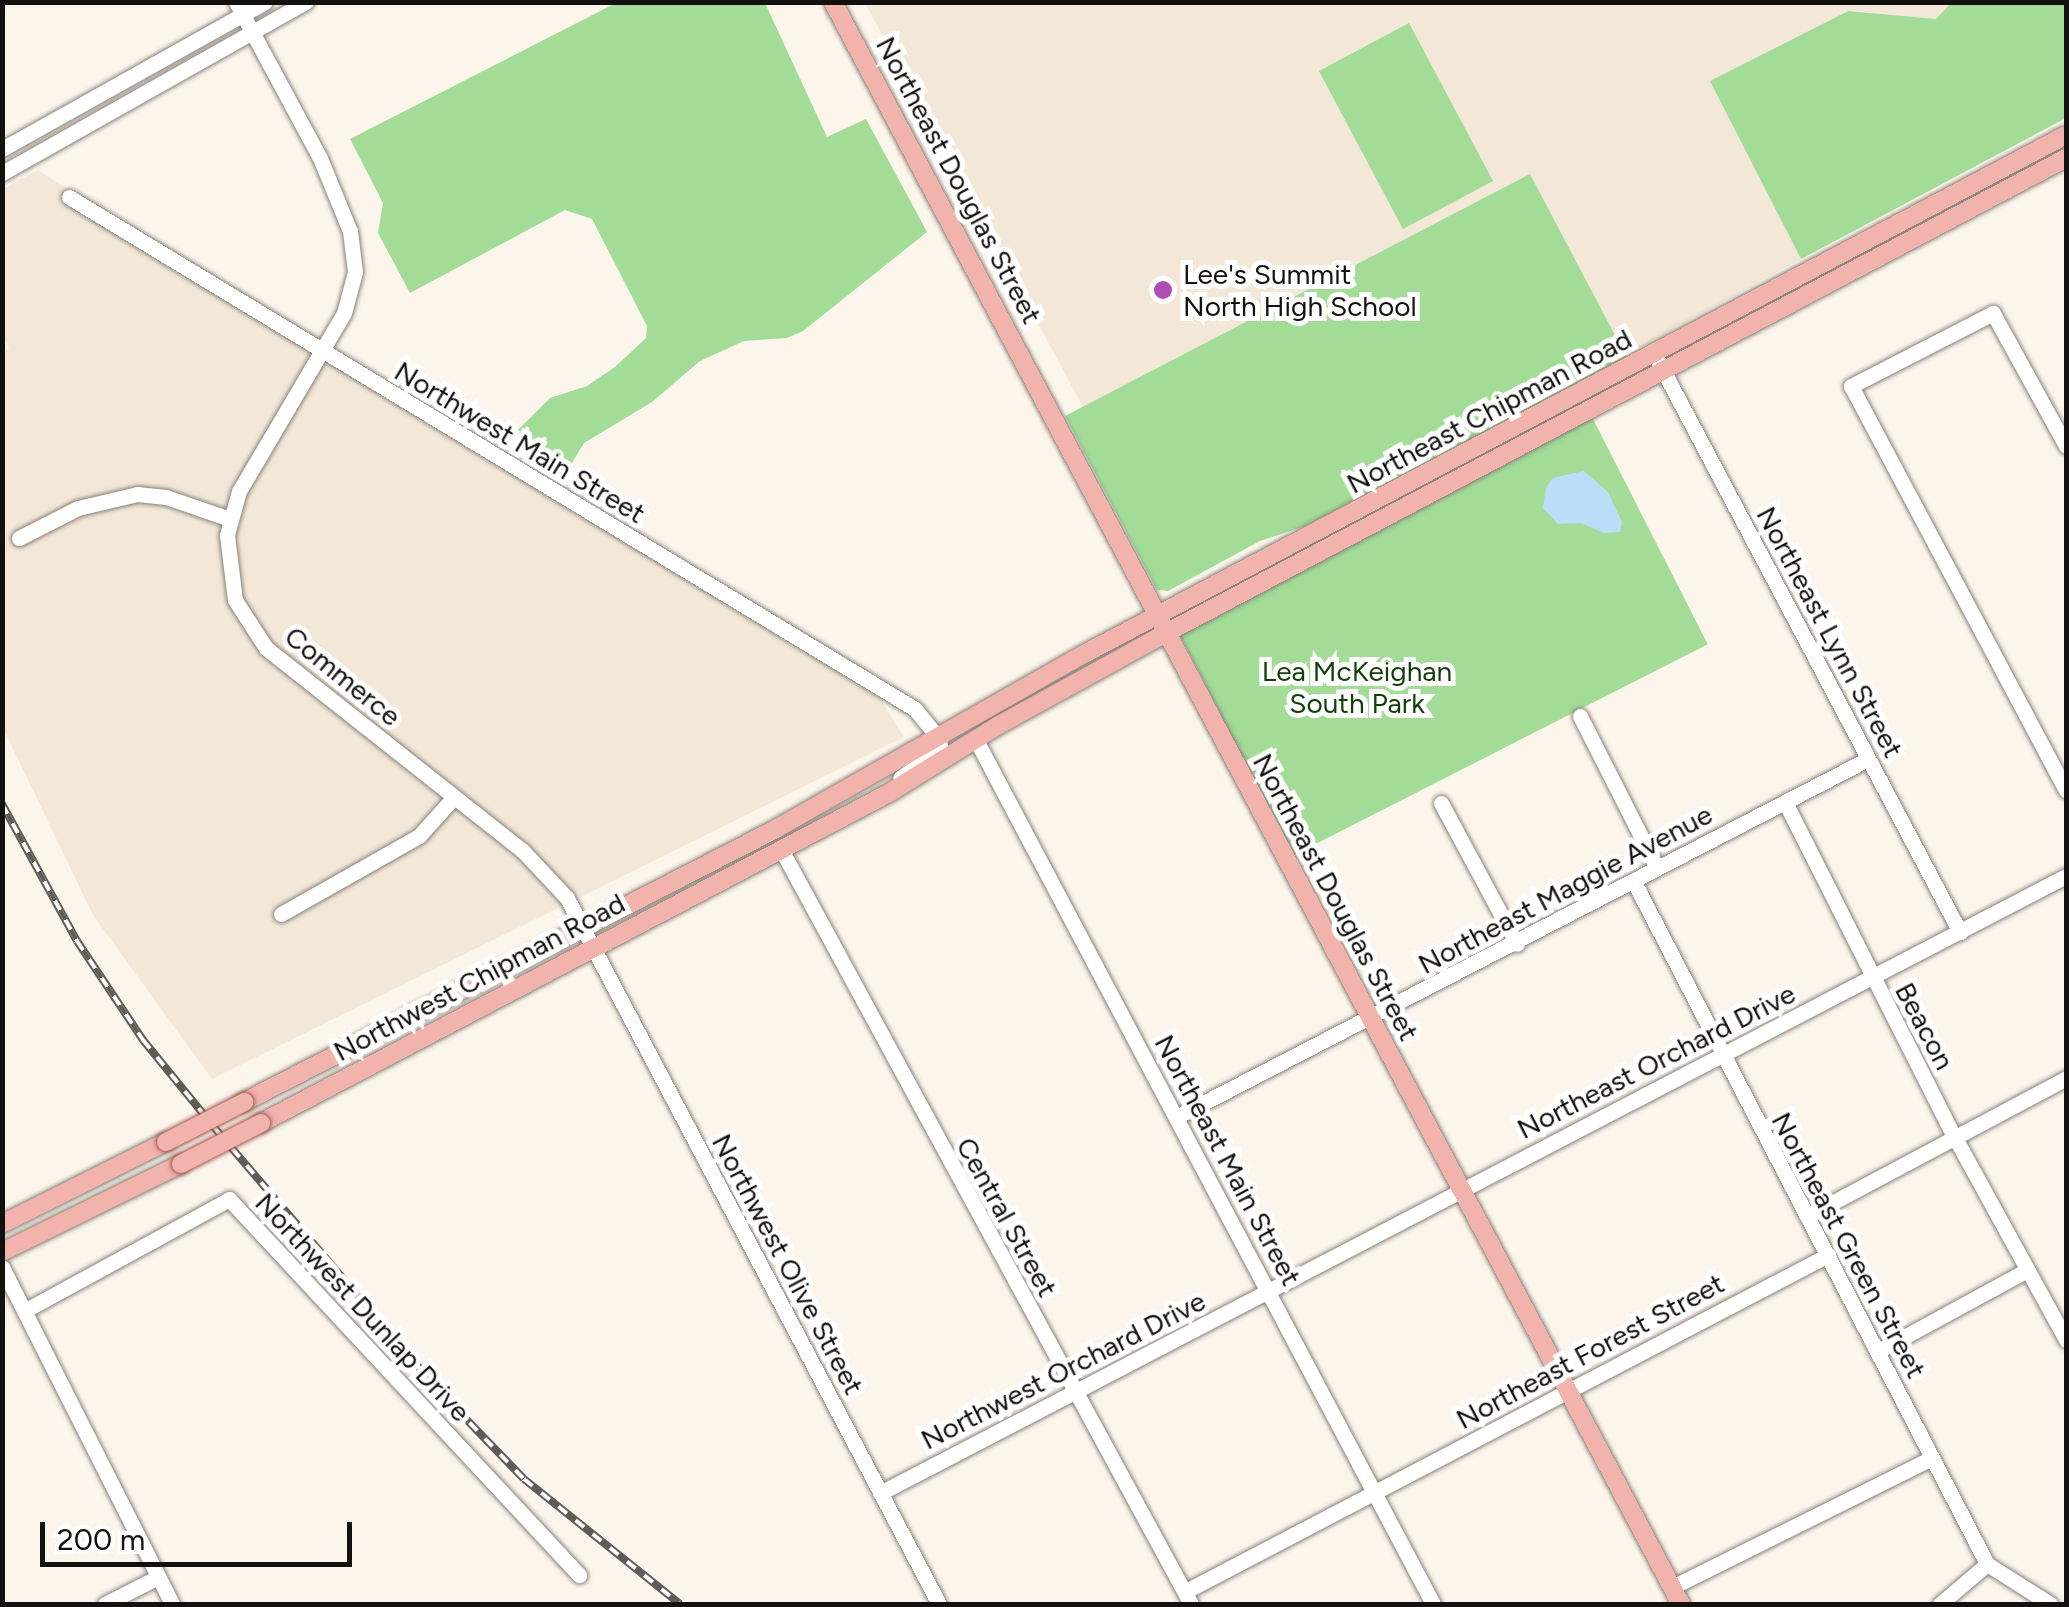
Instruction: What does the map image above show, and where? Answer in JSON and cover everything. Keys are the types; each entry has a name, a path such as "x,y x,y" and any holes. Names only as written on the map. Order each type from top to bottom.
{"main road":[{"name":"Northeast Douglas Street","path":"833,2 1676,1596"},
{"name":"Northeast Chipman Road","path":"976,740 2066,136"},
{"name":"Northeast Chipman Road","path":"938,738 1158,615 2066,158"},
{"name":"Northwest Chipman Road","path":"2,1224 584,928 858,785 938,738"},
{"name":"Northwest Chipman Road","path":"2,1252 261,1123 593,946 782,851 976,740"}],"street":[{"path":"26,160 6,147 240,9 265,2"},
{"path":"2,173 306,2"},
{"path":"240,9 253,32"},
{"name":"Commerce","path":"253,32 320,158 350,231 355,272 344,312 239,491 230,519 227,559 234,600 266,648 547,873 584,928"},
{"name":"Northwest Main Street","path":"69,197 915,709 938,738"},
{"path":"2066,446 1994,314 1852,386 2066,790"},
{"name":"Northeast Lynn Street","path":"1659,363 1960,932"},
{"path":"19,538 78,508 138,494 166,497 230,519"},
{"path":"1580,716 1657,868"},
{"path":"888,793 901,776 941,748 938,738"},
{"name":"Northeast Main Street","path":"976,740 1433,1604"},
{"name":"Northeast Maggie Avenue","path":"1178,1116 1517,944 1868,759"},
{"path":"281,914 419,836 454,797"},
{"name":"Beacon","path":"1785,802 1954,1136 2065,1332"},
{"path":"1440,803 1517,944"},
{"name":"Central Street","path":"782,851 1167,1566 1188,1598"},
{"name":"Northeast Orchard Drive","path":"1269,1292 2066,876"},
{"name":"Northeast Green Street","path":"1634,882 1987,1564"},
{"name":"Northwest Olive Street","path":"584,928 938,1604"},
{"path":"1807,1216 2066,1078"},
{"name":"Northwest Dunlap Drive","path":"24,1310 229,1199 579,1576"},
{"name":"Northeast Forest Street","path":"1188,1598 1375,1492 1828,1255"},
{"path":"2,1267 172,1604"},
{"path":"1878,1351 2027,1270"},
{"name":"Northwest Orchard Drive","path":"880,1492 1269,1292"},
{"path":"1676,1596 1932,1458"},
{"path":"1940,1604 1987,1564 2050,1604"},
{"path":"105,1604 158,1577"}],"shaded area":[{"name":"Lee's Summit North High School","path":"865,3 1952,3 1936,19 1847,11 1711,81 1801,259 1625,355 1530,174 1083,407"},
{"path":"38,170 226,292 870,683 904,737 212,1079 93,915 3,728 2,352 9,348 2,336 3,189"}],"green space":[{"path":"1952,2 2066,3 2066,118 1801,259 1710,81 1848,11 1936,19"},
{"path":"616,3 765,3 827,137 866,119 927,232 803,331 787,338 744,341 700,361 652,402 584,443 570,466 515,433 550,398 587,386 646,338 647,326 592,219 565,210 410,293 378,233 383,203 350,139"},
{"path":"1409,23 1493,181 1403,229 1319,71"},
{"path":"1530,174 1627,358 1305,526 1260,541 1168,591 1157,590 1065,416"},
{"name":"Lea McKeighan South Park","path":"1592,417 1708,644 1293,856 1177,629"}],"water":[{"path":"1584,471 1608,492 1622,522 1620,532 1604,533 1581,523 1558,524 1543,508 1546,487 1553,478"}],"railway":[{"path":"2,804 77,941 143,1040 218,1132 439,1391 524,1479 680,1604"}],"place":[{"name":"Lee's Summit North High School","path":"1163,290"}]}
